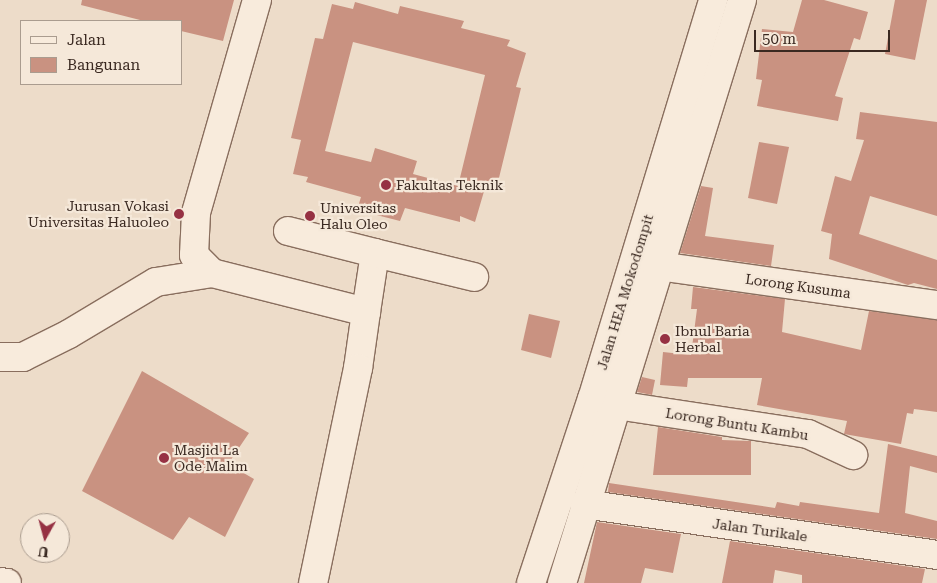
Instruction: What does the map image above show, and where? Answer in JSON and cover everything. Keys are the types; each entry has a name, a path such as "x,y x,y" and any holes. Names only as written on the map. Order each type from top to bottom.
{"street":[{"path":"212,273 194,255 196,213 257,0"},
{"name":"Jalan HEA Mokodompit","path":"562,583 584,504 660,266 713,0"},
{"name":"Jalan HEA Mokodompit","path":"531,583 682,152 742,0"},
{"path":"288,231 474,277"},
{"path":"313,583 358,368 375,253"},
{"name":"Lorong Kusuma","path":"660,266 937,305"},
{"path":"0,357 23,356 69,334 156,282 212,273 366,312"},
{"name":"Lorong Buntu Kambu","path":"616,405 808,434 854,455"},
{"name":"Jalan Turikale","path":"584,504 937,555"},
{"path":"0,582 7,583"}],"building":[{"path":"82,0 234,0 223,41 182,31 182,20 140,20 81,5"},
{"path":"802,0 824,0 868,12 860,40 854,38 835,96 843,98 838,121 757,106 762,80 756,79 762,29 793,32"},
{"path":"895,0 927,0 915,60 885,54"},
{"path":"355,2 398,14 400,6 464,21 461,28 510,40 507,46 526,53 516,87 521,88 496,190 485,188 475,222 460,216 460,222 405,208 400,221 357,210 361,197 306,182 308,177 293,174 301,140 291,138 315,38 323,39 332,4 353,9","holes":["353,42 485,75 458,186 413,174 417,161 375,148 371,162 325,151"]},
{"path":"860,112 937,122 937,216 870,196 859,234 937,260 937,289 914,283 908,285 829,259 832,234 821,231 835,176 851,181 864,140 856,139"},
{"path":"759,142 789,147 777,204 748,198"},
{"path":"701,186 713,188 705,236 774,245 771,266 680,253"},
{"path":"693,287 785,299 782,332 861,350 869,311 937,320 937,412 914,409 913,414 907,413 901,444 844,434 847,421 757,405 762,378 688,378 687,387 660,385 663,352 691,355 697,309 691,309"},
{"path":"529,314 560,321 551,358 521,350"},
{"name":"Masjid La Ode Malim","path":"142,371 249,433 228,464 254,479 225,537 189,517 173,540 82,491"},
{"path":"642,377 655,380 652,395 637,392"},
{"path":"658,427 722,437 722,440 751,441 751,475 653,475"},
{"path":"888,444 937,456 937,473 910,466 905,513 937,521 937,539 608,492 609,483 775,508 777,502 799,506 800,502 879,513"},
{"path":"597,522 681,534 673,573 645,568 641,583 584,583"},
{"path":"730,541 925,569 922,583 802,583 802,575 775,570 773,583 722,583"}],"place":[{"name":"Fakultas Teknik","path":"386,185"},
{"name":"Jurusan Vokasi Universitas Haluoleo","path":"179,214"},
{"name":"Universitas Halu Oleo","path":"310,216"},
{"name":"Ibnul Baria Herbal","path":"665,339"},
{"name":"Masjid La Ode Malim","path":"164,458"}]}
